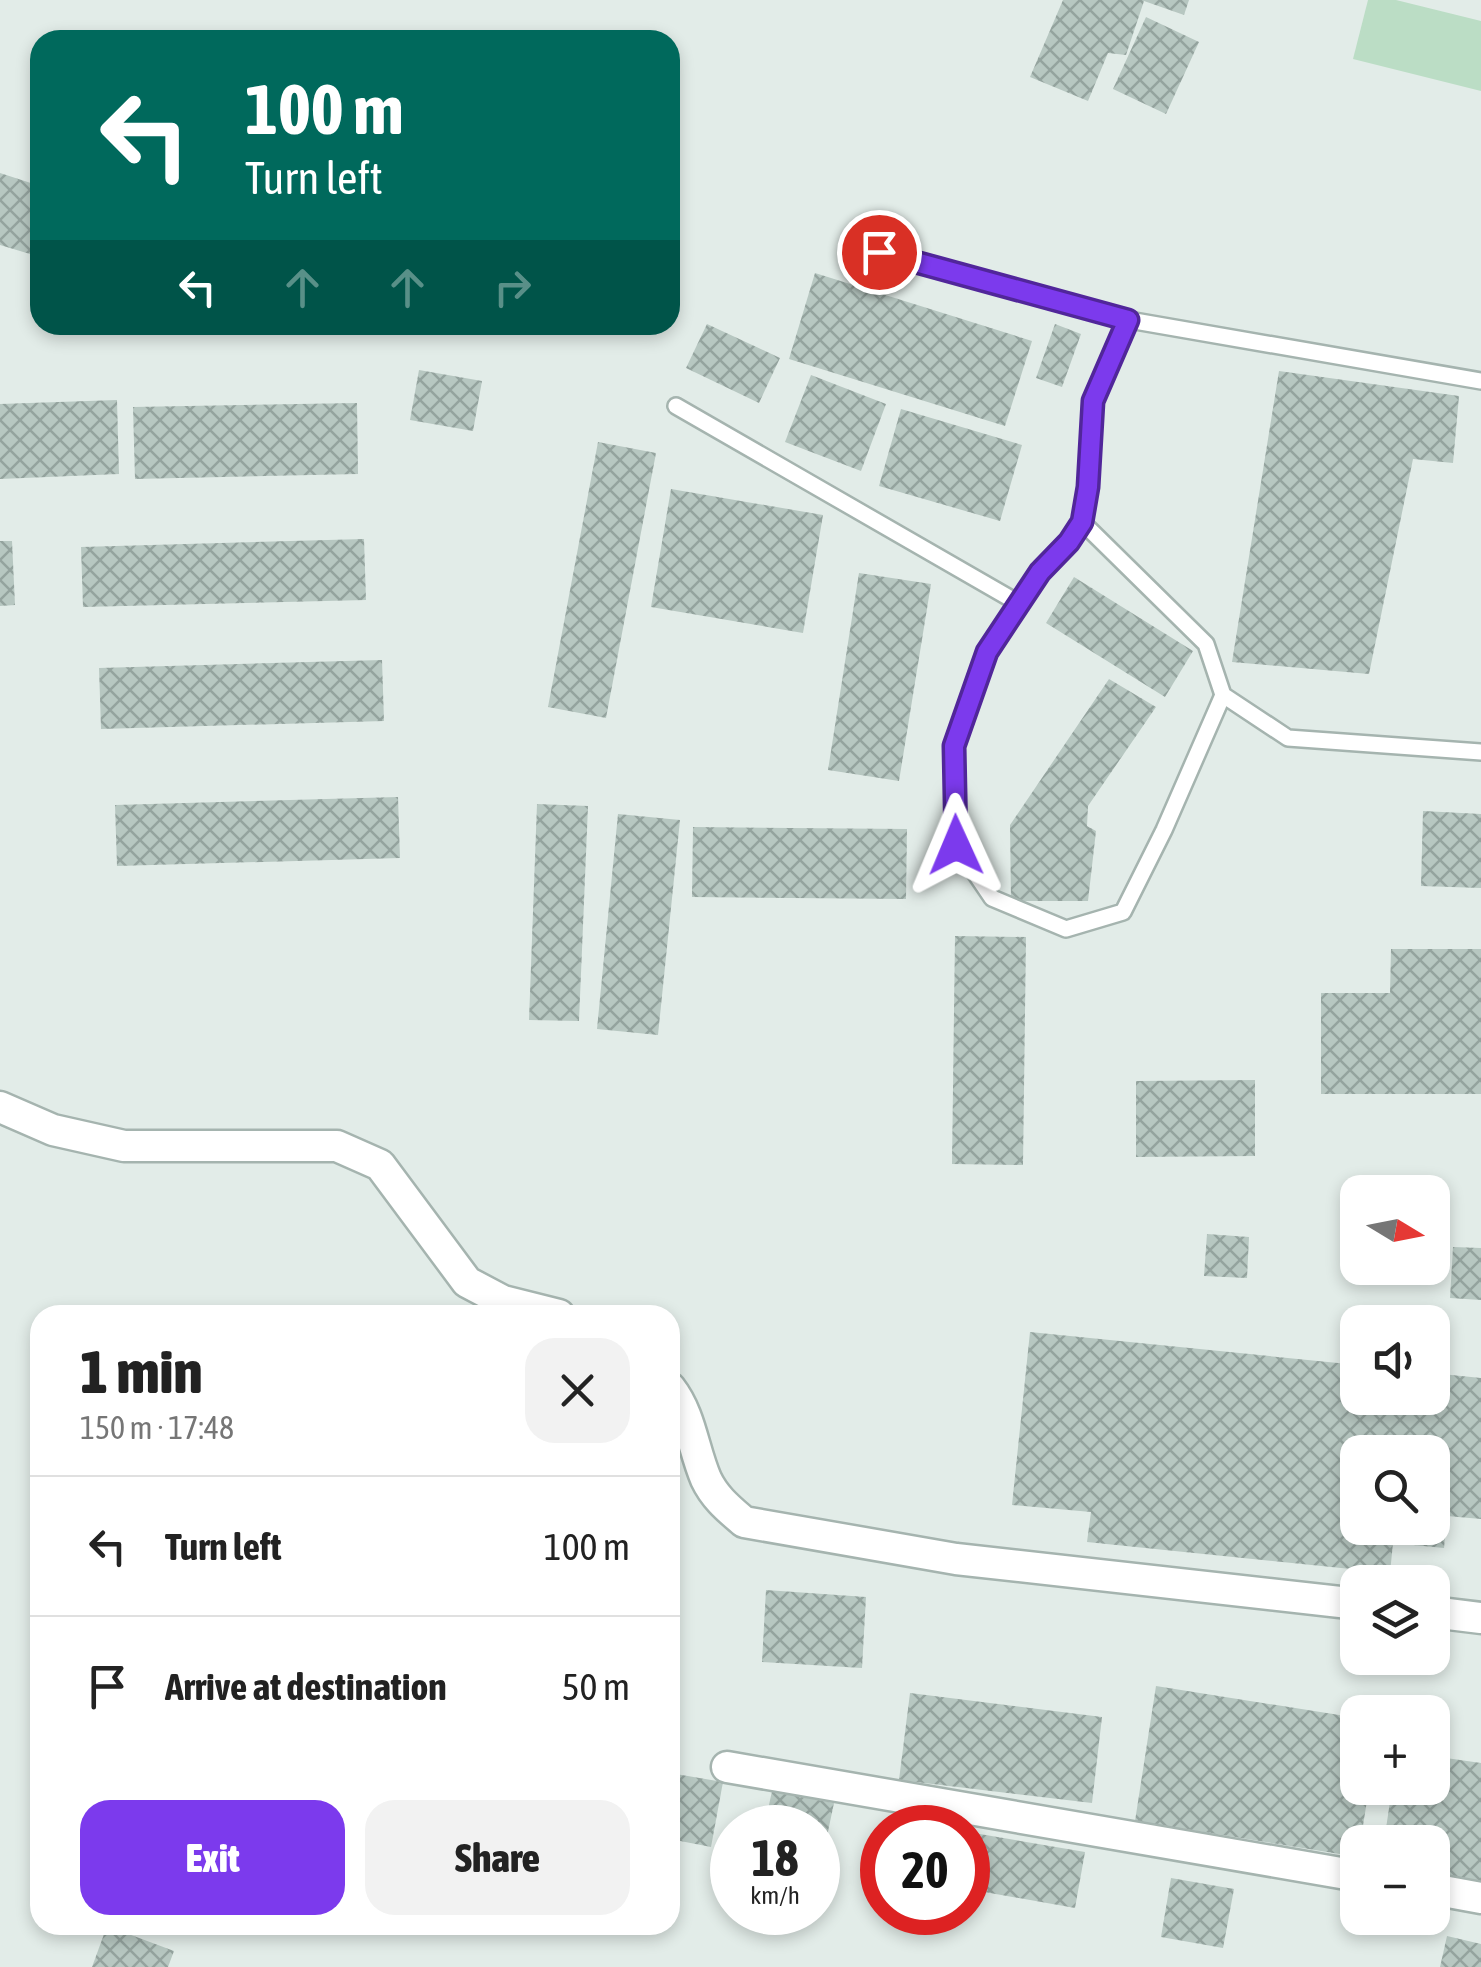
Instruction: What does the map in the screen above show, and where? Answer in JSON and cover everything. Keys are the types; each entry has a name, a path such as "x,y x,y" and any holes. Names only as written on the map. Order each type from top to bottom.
{"street":[{"path":"0,1107 54,1130 124,1146 337,1146 380,1164 468,1282 519,1305"},
{"path":"680,1400 707,1480 720,1501 744,1522 956,1559 1340,1602"},
{"path":"1450,1614 1481,1618"},
{"path":"727,1767 1340,1873"},
{"path":"1450,1892 1481,1898"}],"lane":[{"path":"879,252 1128,320 1481,381"},
{"path":"1128,320 1093,401 1082,522 1040,572 987,652 954,746 956,845 992,898 1066,929 1123,912 1223,695"},
{"path":"676,406 1020,604"},
{"path":"1082,522 1206,644 1223,695 1288,738 1481,752"}],"green space":[{"path":"1368,0 1396,0 1481,21 1481,91 1353,59"}],"building":[{"path":"1063,0 1189,0 1184,15 1144,1 1126,55 1108,53 1088,101 1030,77"},
{"path":"1146,17 1199,42 1166,114 1113,89"},
{"path":"0,173 30,183 30,254 0,245"},
{"path":"815,273 1032,341 1005,426 789,359"},
{"path":"707,324 780,358 759,403 686,368"},
{"path":"1055,324 1081,334 1062,387 1036,378"},
{"path":"419,370 482,381 473,431 410,420"},
{"path":"1279,371 1459,396 1453,463 1413,459 1369,674 1232,662"},
{"path":"811,375 886,404 861,471 785,442"},
{"path":"117,400 119,474 0,479 0,404"},
{"path":"357,403 358,474 135,479 133,407"},
{"path":"901,409 1022,445 1000,521 879,486"},
{"path":"598,442 656,453 606,718 548,707"},
{"path":"671,489 823,515 803,633 651,607"},
{"path":"364,539 366,600 83,607 81,547"},
{"path":"0,541 12,541 15,605 0,606"},
{"path":"859,573 931,584 899,781 828,770"},
{"path":"1074,577 1193,651 1165,697 1046,623"},
{"path":"382,660 384,721 101,729 99,668"},
{"path":"1109,679 1156,707 1088,806 1087,826 1096,831 1088,901 1011,901 1010,825"},
{"path":"398,797 400,858 117,866 115,805"},
{"path":"537,804 588,806 579,1021 529,1020"},
{"path":"1423,811 1481,814 1481,888 1421,886"},
{"path":"618,814 680,820 658,1035 597,1029"},
{"path":"693,827 907,829 906,899 692,897"},
{"path":"955,936 1026,937 1023,1165 952,1164"},
{"path":"1391,949 1481,949 1481,1094 1321,1094 1321,993 1390,993"},
{"path":"1255,1080 1255,1156 1136,1157 1136,1081"},
{"path":"1207,1234 1249,1237 1247,1278 1204,1276"},
{"path":"1453,1247 1481,1248 1481,1300 1450,1298"},
{"path":"1030,1332 1340,1363 1340,1415 1450,1415 1450,1375 1481,1378 1481,1519 1450,1516 1450,1435 1340,1435 1340,1545 1393,1545 1391,1565 1340,1568 1087,1542 1091,1512 1012,1505"},
{"path":"766,1590 866,1597 862,1668 762,1662"},
{"path":"1156,1686 1340,1715 1340,1805 1366,1805 1363,1825 1340,1825 1340,1854 1135,1821"},
{"path":"910,1693 1102,1717 1092,1803 899,1780"},
{"path":"1450,1759 1481,1763 1481,1888 1450,1883 1450,1825 1387,1825 1389,1805 1450,1805"},
{"path":"680,1775 723,1782 719,1805 710,1805 710,1847 680,1841"},
{"path":"772,1791 834,1803 834,1805 769,1805"},
{"path":"990,1836 1085,1852 1075,1908 990,1893"},
{"path":"1171,1878 1234,1889 1223,1948 1161,1937"},
{"path":"104,1935 131,1935 174,1951 168,1967 92,1967"},
{"path":"1447,1936 1481,1944 1481,1967 1440,1967"}],"route":[{"path":"879,252 1128,320 1093,401 1082,522 1040,572 987,652 954,746 956,845"}]}
